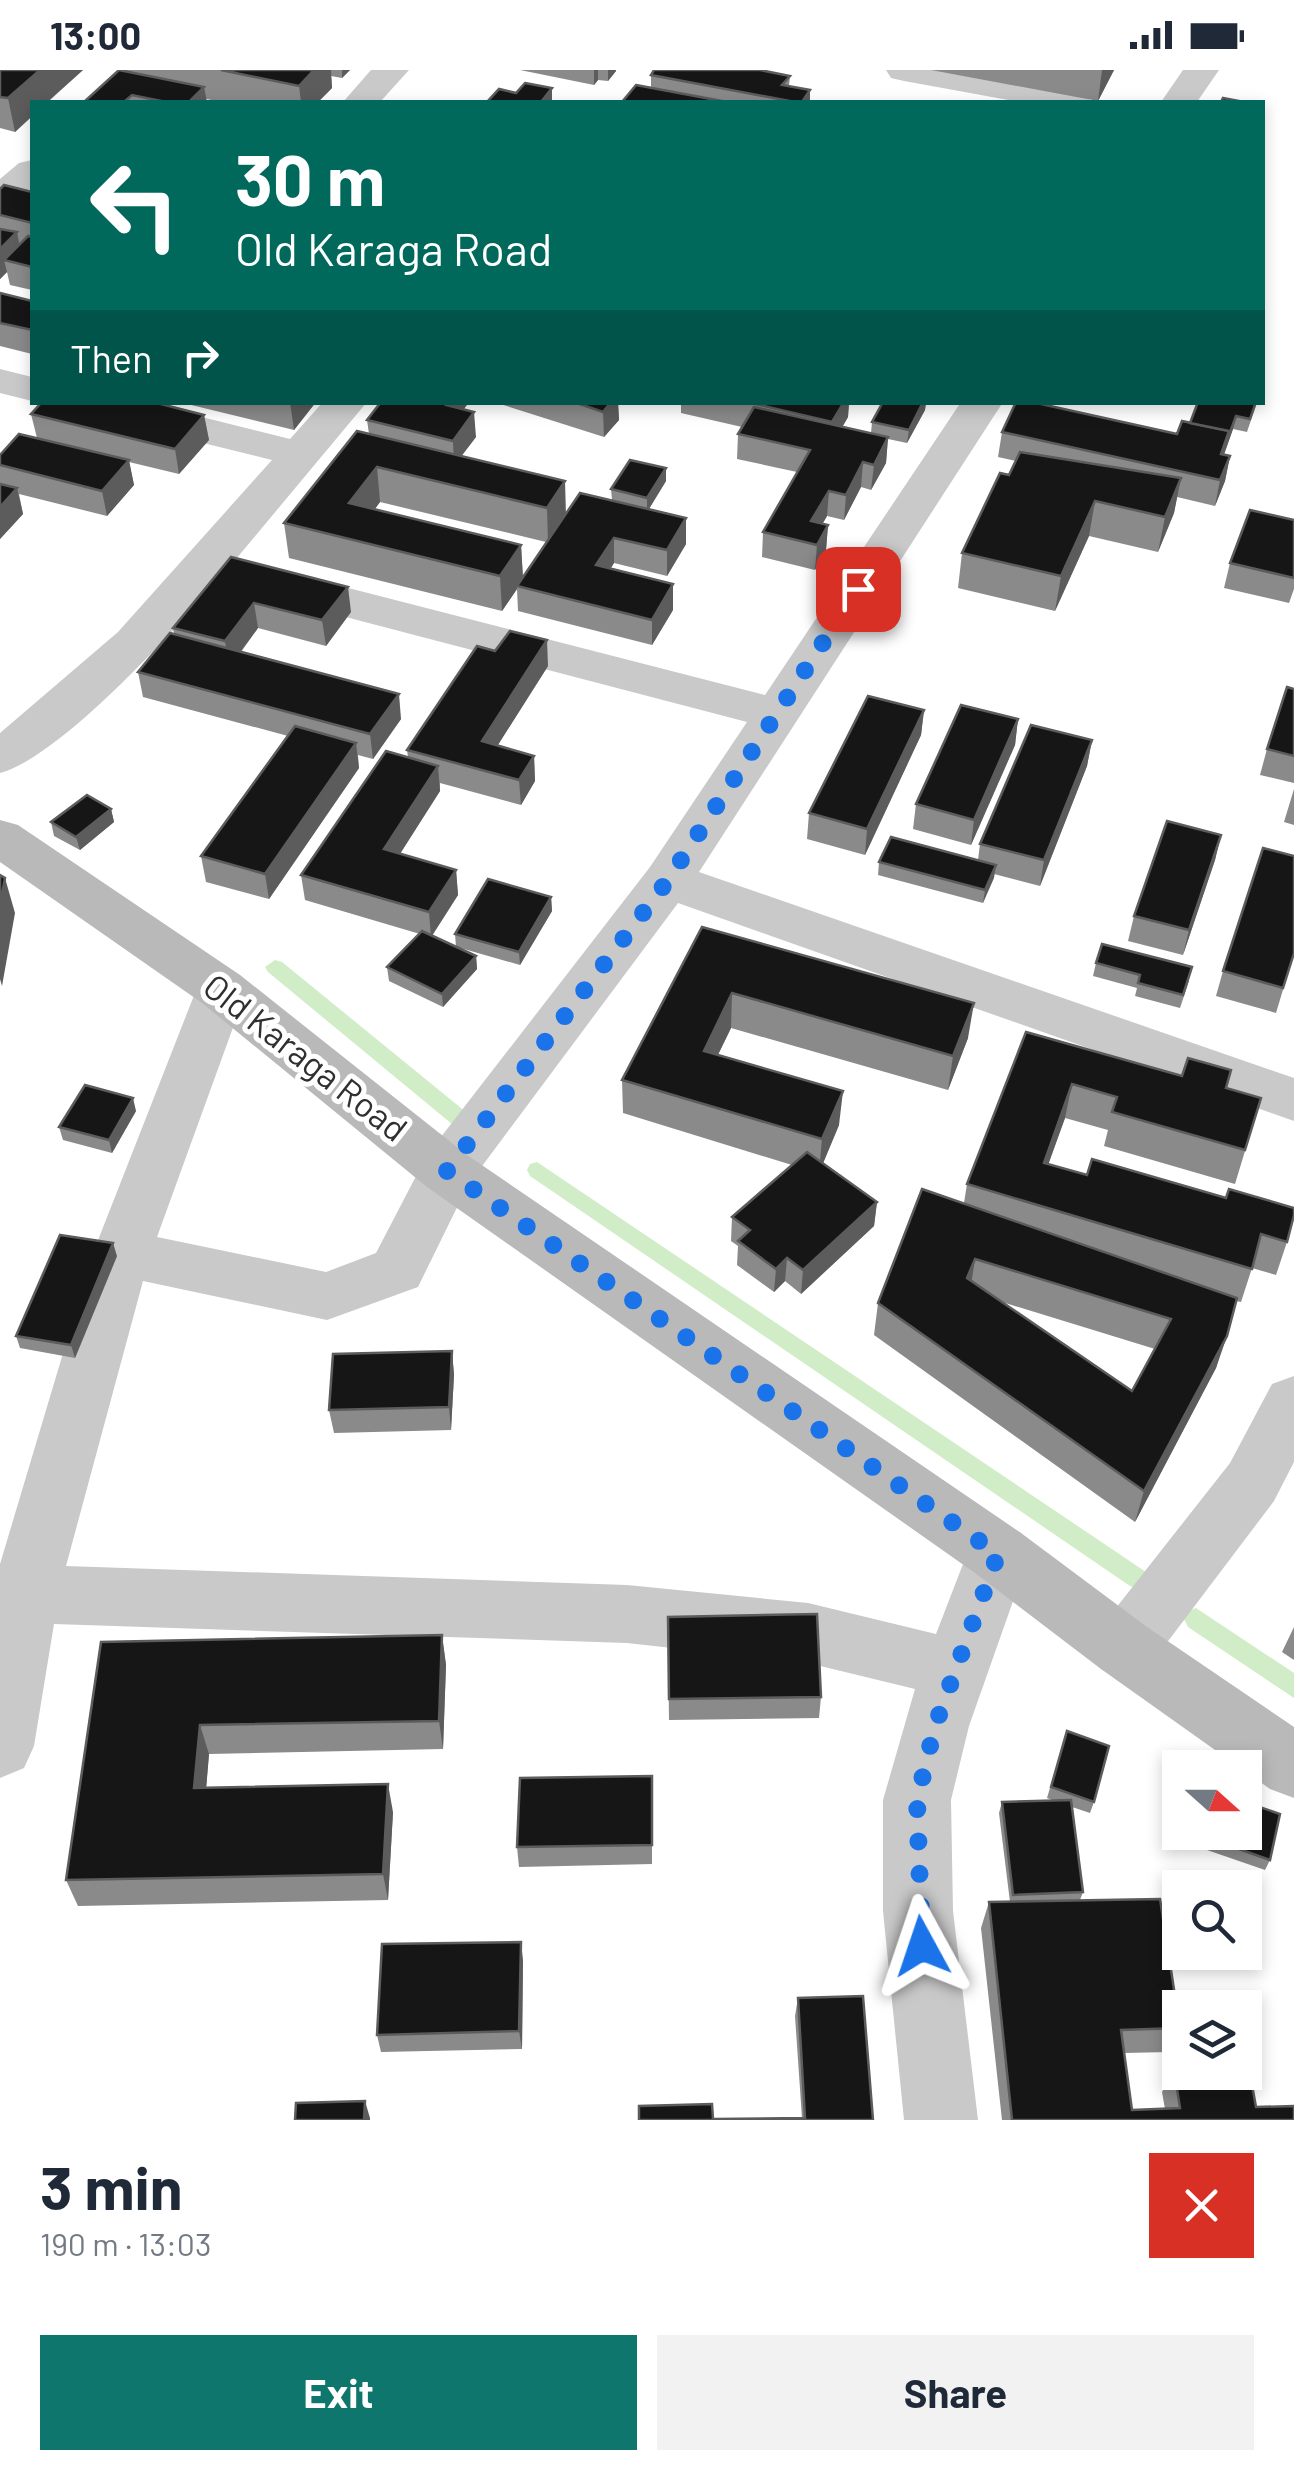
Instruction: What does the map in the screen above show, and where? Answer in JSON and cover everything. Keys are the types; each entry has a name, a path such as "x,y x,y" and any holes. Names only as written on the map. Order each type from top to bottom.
{"street":[{"path":"363,100 391,70"},
{"path":"904,70 1062,100"},
{"path":"1180,100 1202,70"},
{"path":"0,198 30,174"},
{"path":"0,381 30,388"},
{"path":"100,405 298,454"},
{"path":"0,758 112,667 207,566 343,405"},
{"path":"122,1254 326,1296 397,1270 447,1171 668,880 980,405"},
{"path":"207,566 775,713"},
{"name":"Old Karaga Road","path":"0,837 221,989 447,1171 998,1554 1124,1648 1294,1766"},
{"path":"668,880 1294,1100"},
{"path":"0,1746 13,1592 122,1254 221,989"},
{"path":"1124,1648 1252,1482 1294,1402"},
{"path":"940,2120 918,1911 917,1800 935,1726 998,1554"},
{"path":"13,1592 645,1615 808,1633 957,1669"}],"building":[{"path":"0,70 40,70 8,98 0,97"},
{"path":"119,70 204,87 191,100 132,95 126,100 86,100"},
{"path":"221,70 314,70 299,86"},
{"path":"654,70 760,70 790,76 782,85 810,90 803,100 784,100 651,75"},
{"path":"525,83 552,88 543,100 489,100 499,89 516,93"},
{"path":"636,85 716,100 624,100"},
{"path":"4,185 30,192 30,222 0,215 0,189"},
{"path":"0,229 17,232 0,249"},
{"path":"28,236 30,236 30,266 4,260"},
{"path":"0,293 30,300 30,330 0,323"},
{"path":"39,405 165,405 204,415 175,449 31,414"},
{"path":"379,405 446,405 474,412 453,441 367,420"},
{"path":"583,405 609,405 603,412"},
{"path":"760,405 842,405 832,422"},
{"path":"881,405 922,405 909,430 872,422"},
{"path":"1015,405 1046,405 1177,434 1182,421 1229,431 1221,454 1230,456 1220,480 1002,432"},
{"path":"1197,405 1255,405 1250,419 1236,416 1228,438 1229,431 1190,423"},
{"path":"754,407 888,437 874,465 863,462 846,495 829,491 811,521 828,525 817,545 763,532 810,450 738,434"},
{"path":"357,431 565,481 547,508 377,467 349,503 521,545 500,576 284,523"},
{"path":"19,434 129,460 102,491 0,465 0,455"},
{"path":"1020,452 1181,478 1165,517 1095,501 1061,576 962,553 1000,473 1009,475"},
{"path":"630,460 666,468 647,498 611,489"},
{"path":"0,484 17,488 0,507"},
{"path":"580,493 686,518 667,550 614,538 596,565 673,584 652,620 517,586"},
{"path":"1250,510 1294,520 1294,578 1230,563"},
{"path":"231,557 348,587 322,620 254,603 225,641 173,628"},
{"path":"510,631 547,640 482,741 534,756 519,780 407,750 477,646 495,651"},
{"path":"170,633 399,694 370,734 138,672"},
{"path":"1287,687 1294,689 1294,756 1267,749"},
{"path":"868,696 924,710 867,829 809,813"},
{"path":"961,705 1018,719 974,820 916,804"},
{"path":"1031,725 1092,740 1044,860 980,844"},
{"path":"295,726 356,743 265,874 201,856"},
{"path":"386,751 438,766 384,849 456,870 429,912 301,875"},
{"path":"87,795 111,809 76,837 51,822"},
{"path":"1167,821 1221,835 1189,930 1134,916"},
{"path":"891,837 996,865 985,890 879,862"},
{"path":"1263,848 1294,856 1294,953 1283,988 1223,971"},
{"path":"0,875 5,878 0,905"},
{"path":"488,879 551,897 519,952 455,934"},
{"path":"702,927 974,1003 953,1056 732,993 704,1051 843,1091 822,1139 622,1080"},
{"path":"422,931 476,956 442,994 387,967"},
{"path":"1102,944 1192,967 1183,995 1138,983 1140,975 1096,963"},
{"path":"1026,1032 1182,1076 1188,1058 1231,1070 1226,1088 1261,1098 1245,1150 1112,1112 1117,1097 1072,1084 1044,1163 1087,1175 1092,1159 1226,1198 1229,1189 1294,1208 1287,1242 1261,1234 1252,1269 967,1184"},
{"path":"85,1085 133,1098 109,1140 59,1127"},
{"path":"807,1152 877,1202 803,1270 787,1258 776,1269 738,1241 750,1230 732,1217"},
{"path":"922,1189 1237,1298 1227,1336 1144,1491 878,1303","holes":["975,1259 1171,1319 1132,1391 967,1278"]},
{"path":"60,1235 113,1243 71,1345 16,1336"},
{"path":"452,1351 449,1407 329,1410 333,1354"},
{"path":"817,1614 821,1697 669,1699 668,1617"},
{"path":"442,1635 439,1721 200,1725 194,1788 388,1784 383,1874 66,1880 101,1642"},
{"path":"1067,1731 1109,1746 1094,1802 1051,1787"},
{"path":"652,1776 652,1845 517,1847 520,1778"},
{"path":"1071,1800 1083,1892 1013,1895 1002,1802"},
{"path":"1262,1808 1280,1814 1270,1860 1242,1850 1262,1850"},
{"path":"1160,1899 1162,1970 1171,1970 1174,1990 1162,1990 1162,2029 1121,2030 1132,2110 1180,2108 1177,2090 1253,2090 1256,2107 1294,2106 1294,2120 1012,2120 989,1902"},
{"path":"521,1942 519,2031 377,2035 382,1944"},
{"path":"863,1996 873,2120 639,2120 639,2106 712,2104 713,2119 805,2118 798,1998"},
{"path":"365,2101 364,2120 295,2120 296,2103"}],"waterway":[{"path":"275,967 465,1123"},
{"path":"537,1170 1138,1579"},
{"path":"1196,1619 1294,1687"}],"route":[{"path":"858,589 668,880 447,1171 998,1554 935,1726 917,1800 922,1946"}]}
